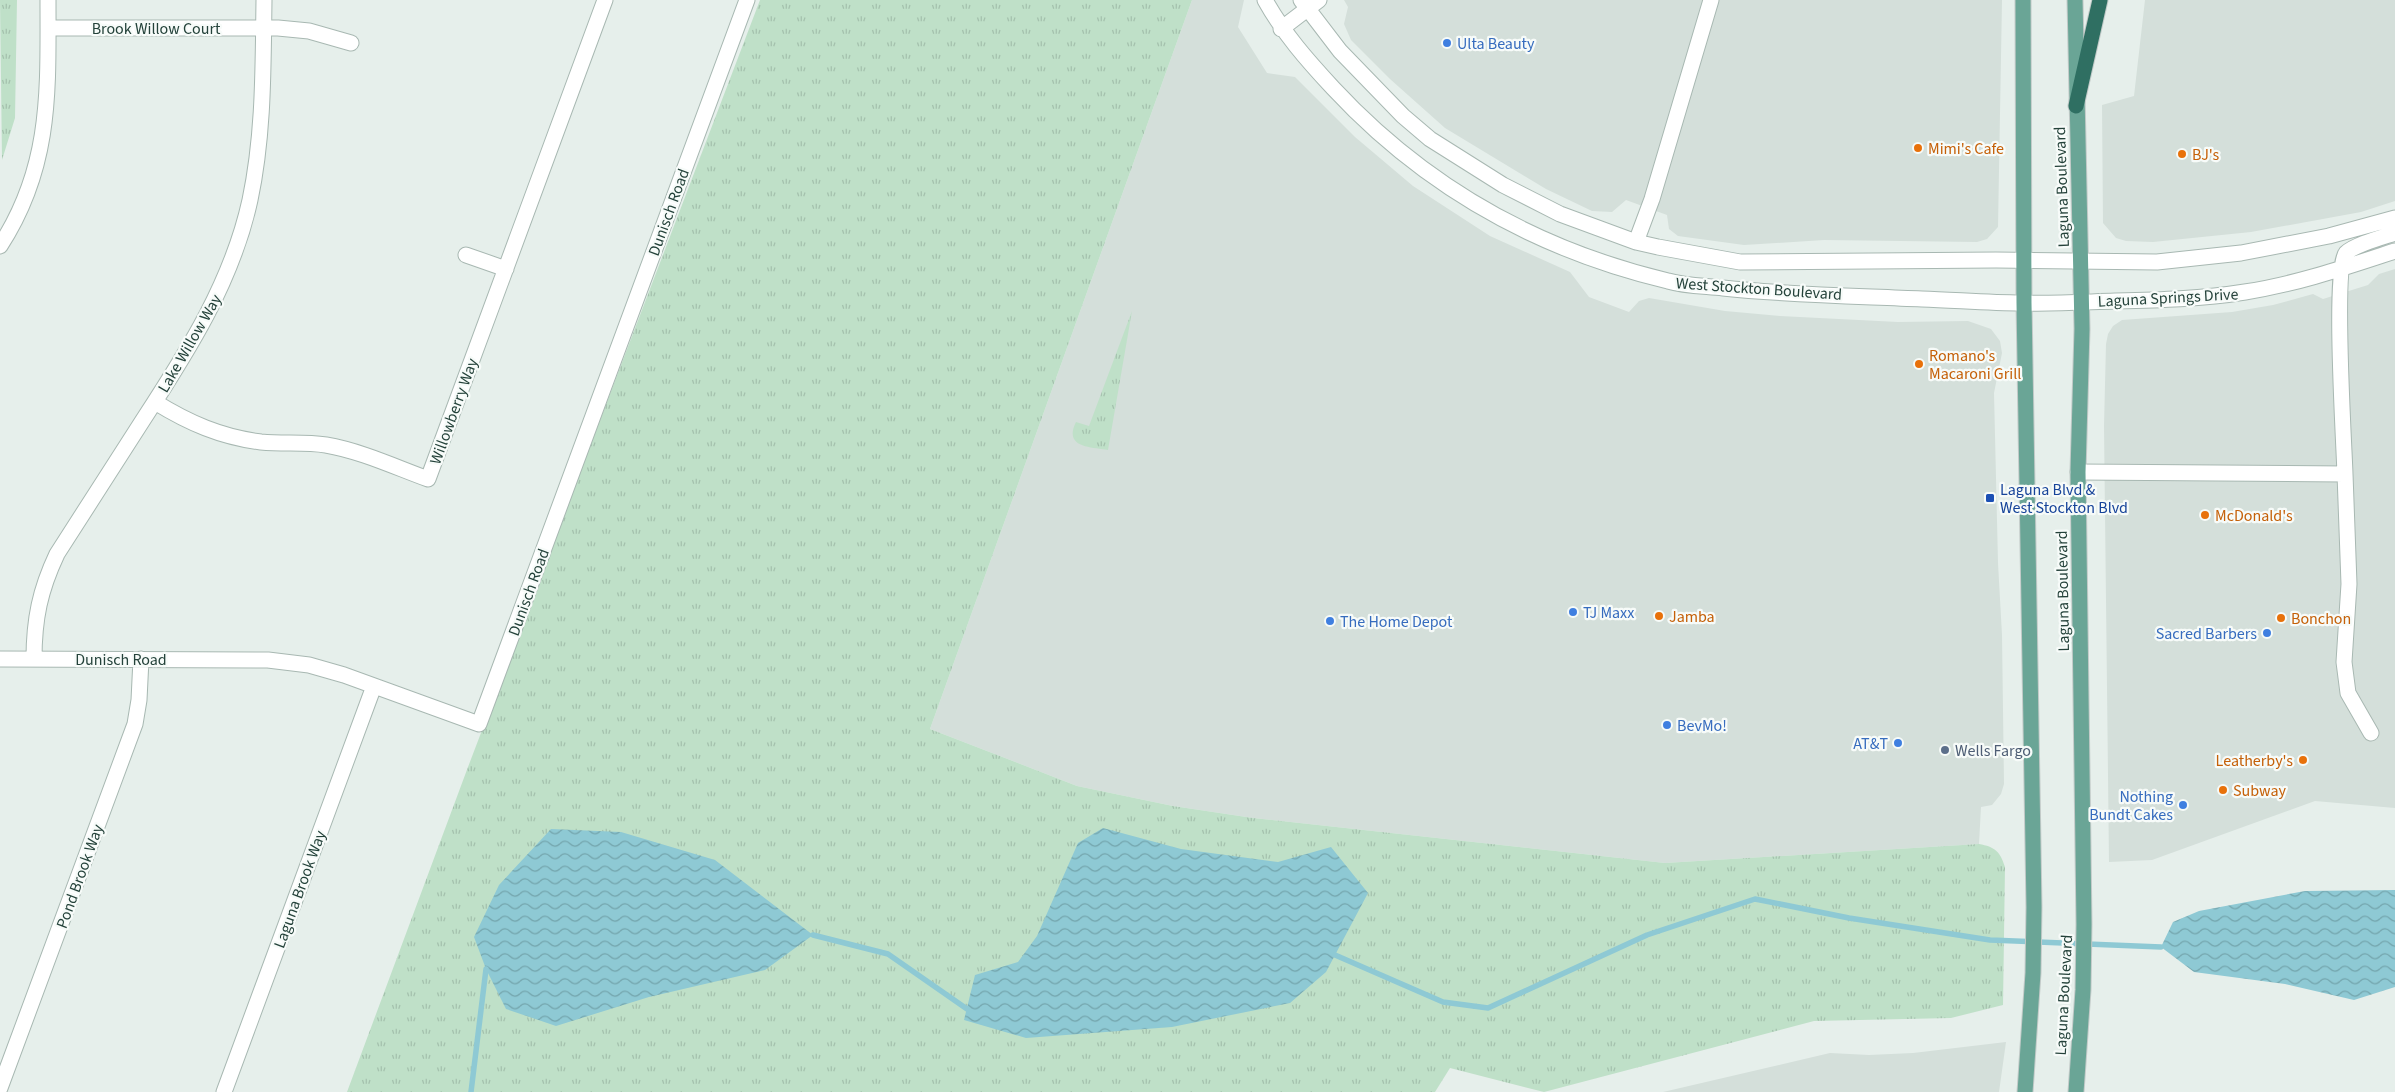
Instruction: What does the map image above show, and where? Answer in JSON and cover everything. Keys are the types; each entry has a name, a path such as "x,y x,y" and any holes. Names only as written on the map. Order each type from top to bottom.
{"highway":[{"path":"2076,106 2100,0"}],"main road":[{"name":"Laguna Boulevard","path":"2023,0 2024,304 2034,907 2033,972 2024,1092"},
{"name":"Laguna Boulevard","path":"2075,0 2082,302 2078,472 2084,924 2083,990 2076,1092"}],"street":[{"path":"0,246 24,201 42,142 47,106 48,0"},
{"name":"Lake Willow Way","path":"34,659 36,612 44,582 57,554 199,333 222,285 238,244 250,201 259,148 263,104 264,0"},
{"name":"Willowberry Way","path":"155,402 186,421 214,432 263,442 326,445 351,451 428,479 605,0"},
{"name":"Dunisch Road","path":"0,659 268,660 309,665 479,724 747,0"},
{"name":"West Stockton Boulevard","path":"1265,0 1281,29 1346,102 1384,139 1442,185 1497,217 1589,257 1670,282 1794,293 2024,304"},
{"path":"1281,29 1304,5 1320,0"},
{"path":"1636,242 1652,199 1711,0"},
{"name":"West Stockton Boulevard","path":"1304,5 1340,51 1403,116 1430,139 1503,185 1560,214 1636,242 1740,262 2024,260"},
{"name":"Brook Willow Court","path":"48,28 264,28 309,31 351,43"},
{"path":"2024,260 2157,262 2241,253 2329,236 2395,218"},
{"path":"2372,733 2348,693 2344,662 2349,584 2340,320 2341,269 2342,261 2350,250 2395,233"},
{"name":"Laguna Springs Drive","path":"2024,304 2228,294 2292,283 2395,251"},
{"path":"466,255 506,270"},
{"path":"2078,472 2345,474"},
{"name":"Pond Brook Way","path":"0,1088 134,724 139,700 141,659"},
{"name":"Laguna Brook Way","path":"224,1092 374,686"}],"shaded area":[{"path":"1192,0 1244,0 1238,27 1267,73 1295,77 1355,137 1413,186 1490,236 1570,272 1589,297 1629,312 1639,301 1649,298 1725,311 1780,316 1898,322 1968,321 1991,329 2000,341 2002,353 1994,393 1998,563 2002,635 2004,784 2001,794 1992,805 1981,807 1979,844 1665,863 1253,818 1173,806 1077,786 930,729"},
{"path":"1344,0 2002,0 1998,227 1987,239 1977,242 1824,240 1744,245 1678,236 1669,229 1667,215 1626,200 1612,212 1592,211 1546,189 1445,128 1390,79 1351,40 1344,24 1348,7"},
{"path":"2145,0 2395,0 2395,201 2361,212 2251,232 2153,242 2126,241 2116,238 2103,223 2102,105 2134,96"},
{"path":"2395,269 2395,808 2315,801 2152,860 2109,862 2104,426 2106,344 2108,334 2113,326 2122,320 2232,312 2273,305 2313,294 2323,299 2368,285 2379,274"},
{"path":"2006,1042 1999,1092 1663,1092 1830,1053 1869,1055 1913,1053"}],"green space":[{"path":"0,0 17,0 15,118 2,160"},
{"path":"760,0 1192,0 930,729 1077,786 1173,806 1253,818 1665,863 1985,845 1999,853 2005,867 2003,1005 1951,1018 1814,1021 1544,1092 1450,1068 1435,1092 347,1092 468,767"},
{"path":"1132,311 1108,450 1081,445 1073,437 1076,422 1089,426"}],"water":[{"path":"1103,828 1181,849 1278,862 1331,847 1368,893 1326,972 1290,1003 1172,1027 1026,1038 964,1020 975,975 1018,962 1037,936 1078,843"},
{"path":"551,829 621,832 715,860 813,935 765,970 649,997 556,1026 506,1009 486,969 474,937 499,885"},
{"path":"2395,890 2395,987 2354,1000 2285,984 2194,972 2161,947 2173,922 2199,911 2305,891"}],"waterway":[{"path":"1335,955 1443,1002 1488,1008 1647,935 1755,899 1849,918 1990,940 2161,947"},
{"path":"813,935 888,954 967,1009"},
{"path":"471,1092 486,969"}],"place":[{"name":"Ulta Beauty","path":"1447,43"},
{"name":"Mimi's Cafe","path":"1918,148"},
{"name":"BJ's","path":"2182,154"},
{"name":"Romano's Macaroni Grill","path":"1919,364"},
{"name":"Laguna Blvd & West Stockton Blvd","path":"1990,498"},
{"name":"McDonald's","path":"2205,515"},
{"name":"TJ Maxx","path":"1573,612"},
{"name":"Jamba","path":"1659,616"},
{"name":"Bonchon","path":"2281,618"},
{"name":"The Home Depot","path":"1330,621"},
{"name":"Sacred Barbers","path":"2267,633"},
{"name":"BevMo!","path":"1667,725"},
{"name":"AT&T","path":"1898,743"},
{"name":"Wells Fargo","path":"1945,750"},
{"name":"Leatherby's","path":"2303,760"},
{"name":"Subway","path":"2223,790"},
{"name":"Nothing Bundt Cakes","path":"2183,805"}]}
